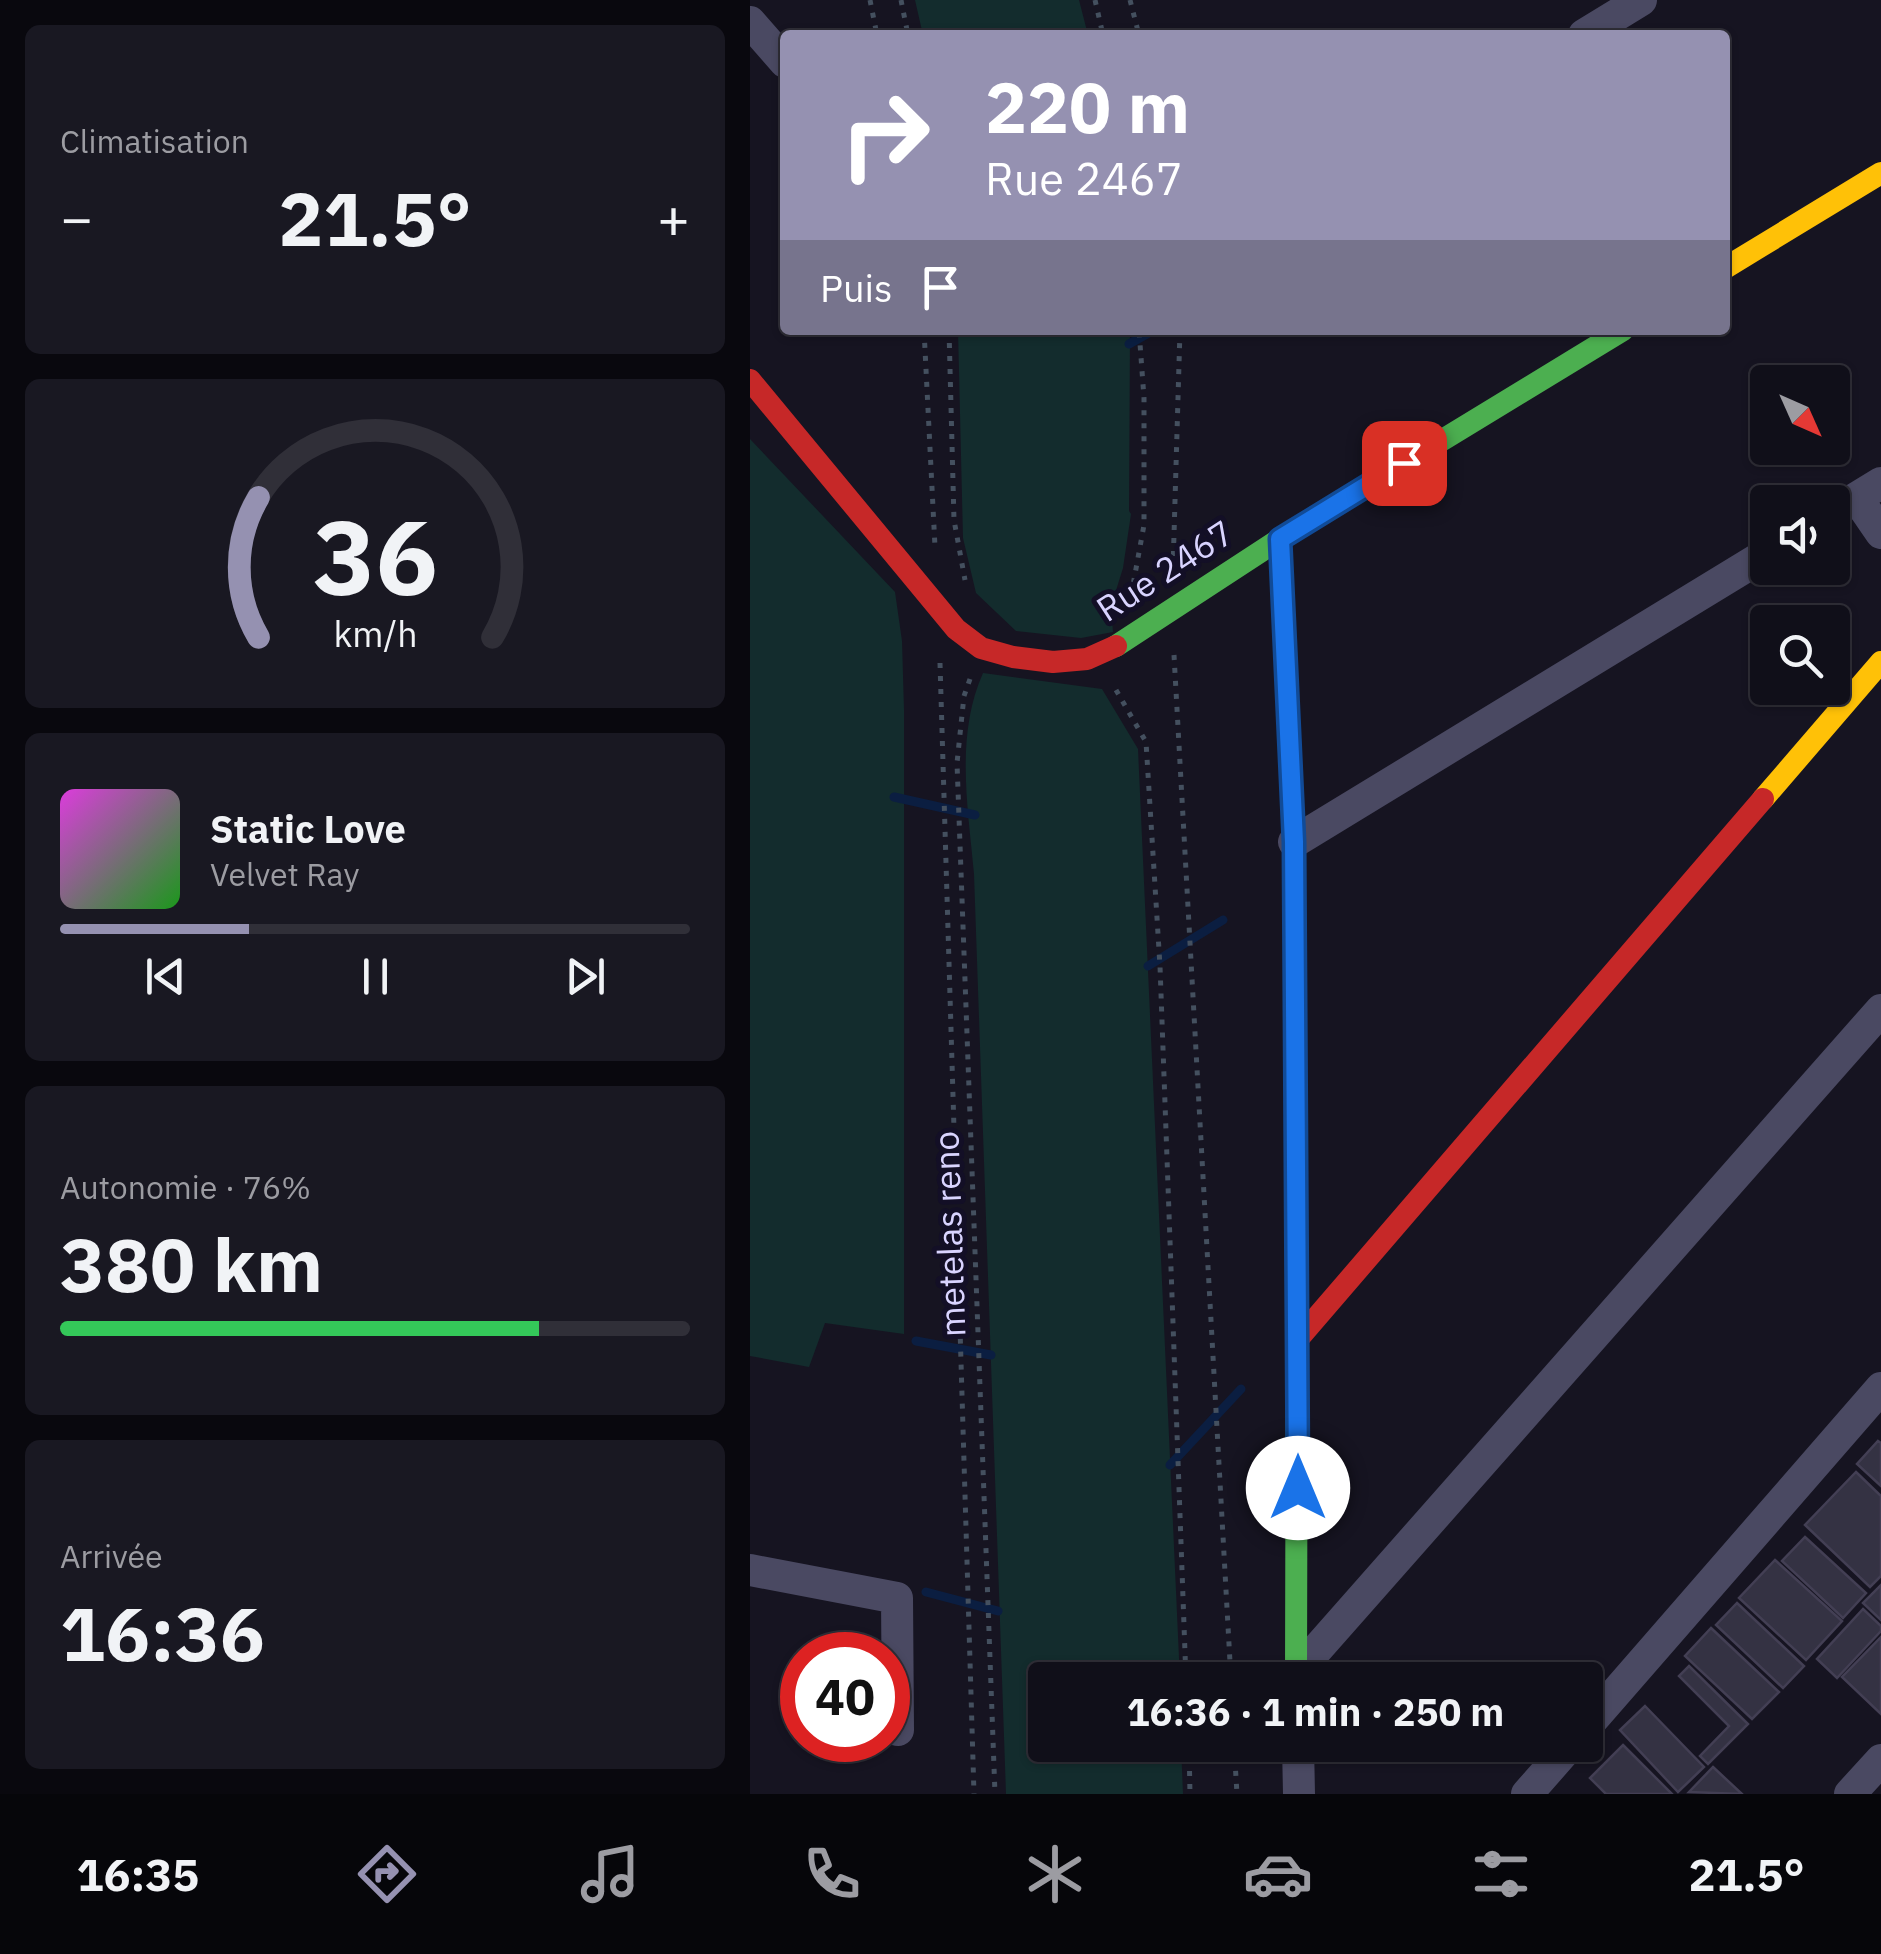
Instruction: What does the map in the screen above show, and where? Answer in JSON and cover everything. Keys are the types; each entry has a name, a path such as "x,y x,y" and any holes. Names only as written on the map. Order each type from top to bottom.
{"street":[{"path":"1592,30 1642,0"},
{"path":"750,22 780,56"},
{"path":"1730,265 1881,173"},
{"name":"Rue 2467","path":"750,380 956,629 981,648 1053,662 1087,659 1123,643 1280,539 1615,335"},
{"path":"1857,498 1881,534"},
{"path":"1280,539 1294,842 1296,1662"},
{"path":"1294,842 1750,564"},
{"path":"1298,1340 1881,662"},
{"path":"1309,1662 1881,1010"},
{"path":"1603,1707 1881,1388"},
{"path":"750,1570 897,1598 897,1632"},
{"path":"1850,1794 1881,1760"},
{"path":"1298,1762 1299,1794"},
{"path":"1528,1794 1555,1762"}],"path":[{"path":"870,0 876,30"},
{"path":"901,0 907,30"},
{"path":"1095,0 1102,30"},
{"path":"1130,0 1138,30"},
{"path":"924,335 935,547"},
{"path":"949,335 954,520 965,580"},
{"path":"1128,608 1144,525 1144,398 1139,335"},
{"path":"1180,335 1172,611 1230,1662"},
{"path":"938,606 974,1794"},
{"name":"metelas reno","path":"972,673 964,696 957,763 995,1794"},
{"path":"1116,690 1146,742 1162,1023 1185,1662"},
{"path":"1189,1762 1190,1794"},
{"path":"1235,1762 1237,1794"}],"green space":[{"path":"915,0 1079,0 1087,30 922,30"},
{"path":"958,335 1130,335 1131,514 1123,568 1113,600 1124,599 1124,608 1111,608 1113,632 1081,638 1016,631 976,593 963,538"},
{"path":"750,439 895,592 902,641 904,1334 825,1323 809,1367 750,1356"},
{"path":"983,673 1102,689 1138,749 1179,1662 1028,1662 1028,1762 1182,1762 1183,1794 1006,1794 974,874 966,772 974,697"}],"building":[{"path":"1878,1441 1881,1443 1881,1486 1857,1464"},
{"path":"1856,1472 1881,1496 1881,1576 1870,1587 1805,1525"},
{"path":"1805,1537 1866,1593 1843,1618 1782,1561"},
{"path":"1775,1560 1842,1621 1806,1660 1739,1598"},
{"path":"1881,1585 1881,1620 1863,1603"},
{"path":"1737,1603 1804,1666 1783,1688 1716,1625"},
{"path":"1863,1609 1881,1626 1881,1631 1837,1678 1817,1659"},
{"path":"1711,1628 1779,1692 1752,1719 1685,1656"},
{"path":"1881,1637 1881,1714 1842,1677"},
{"path":"1689,1666 1748,1724 1708,1764 1700,1756 1729,1726 1679,1676"},
{"path":"1645,1706 1704,1767 1678,1792 1620,1730"},
{"path":"1623,1745 1672,1794 1606,1794 1590,1778"},
{"path":"1713,1767 1742,1794 1689,1792"}],"waterway":[{"path":"1129,344 1145,335"},
{"path":"894,797 975,815"},
{"path":"1148,966 1223,920"},
{"path":"916,1341 991,1355"},
{"path":"1170,1465 1241,1389"},
{"path":"926,1592 998,1611"}],"traffic: fast":[{"path":"1116,646 1280,539 1615,335"},
{"path":"1296,1662 1297,1254"}],"traffic: slow":[{"path":"1730,265 1881,173"},
{"path":"1763,799 1881,662"}],"traffic: jam":[{"path":"750,380 956,629 981,648 1053,662 1087,659 1116,646"},
{"path":"1280,539 1294,842 1297,1254"},
{"path":"1298,1339 1763,799"}],"route":[{"path":"1298,1488 1294,842 1280,539 1404,463"}]}
